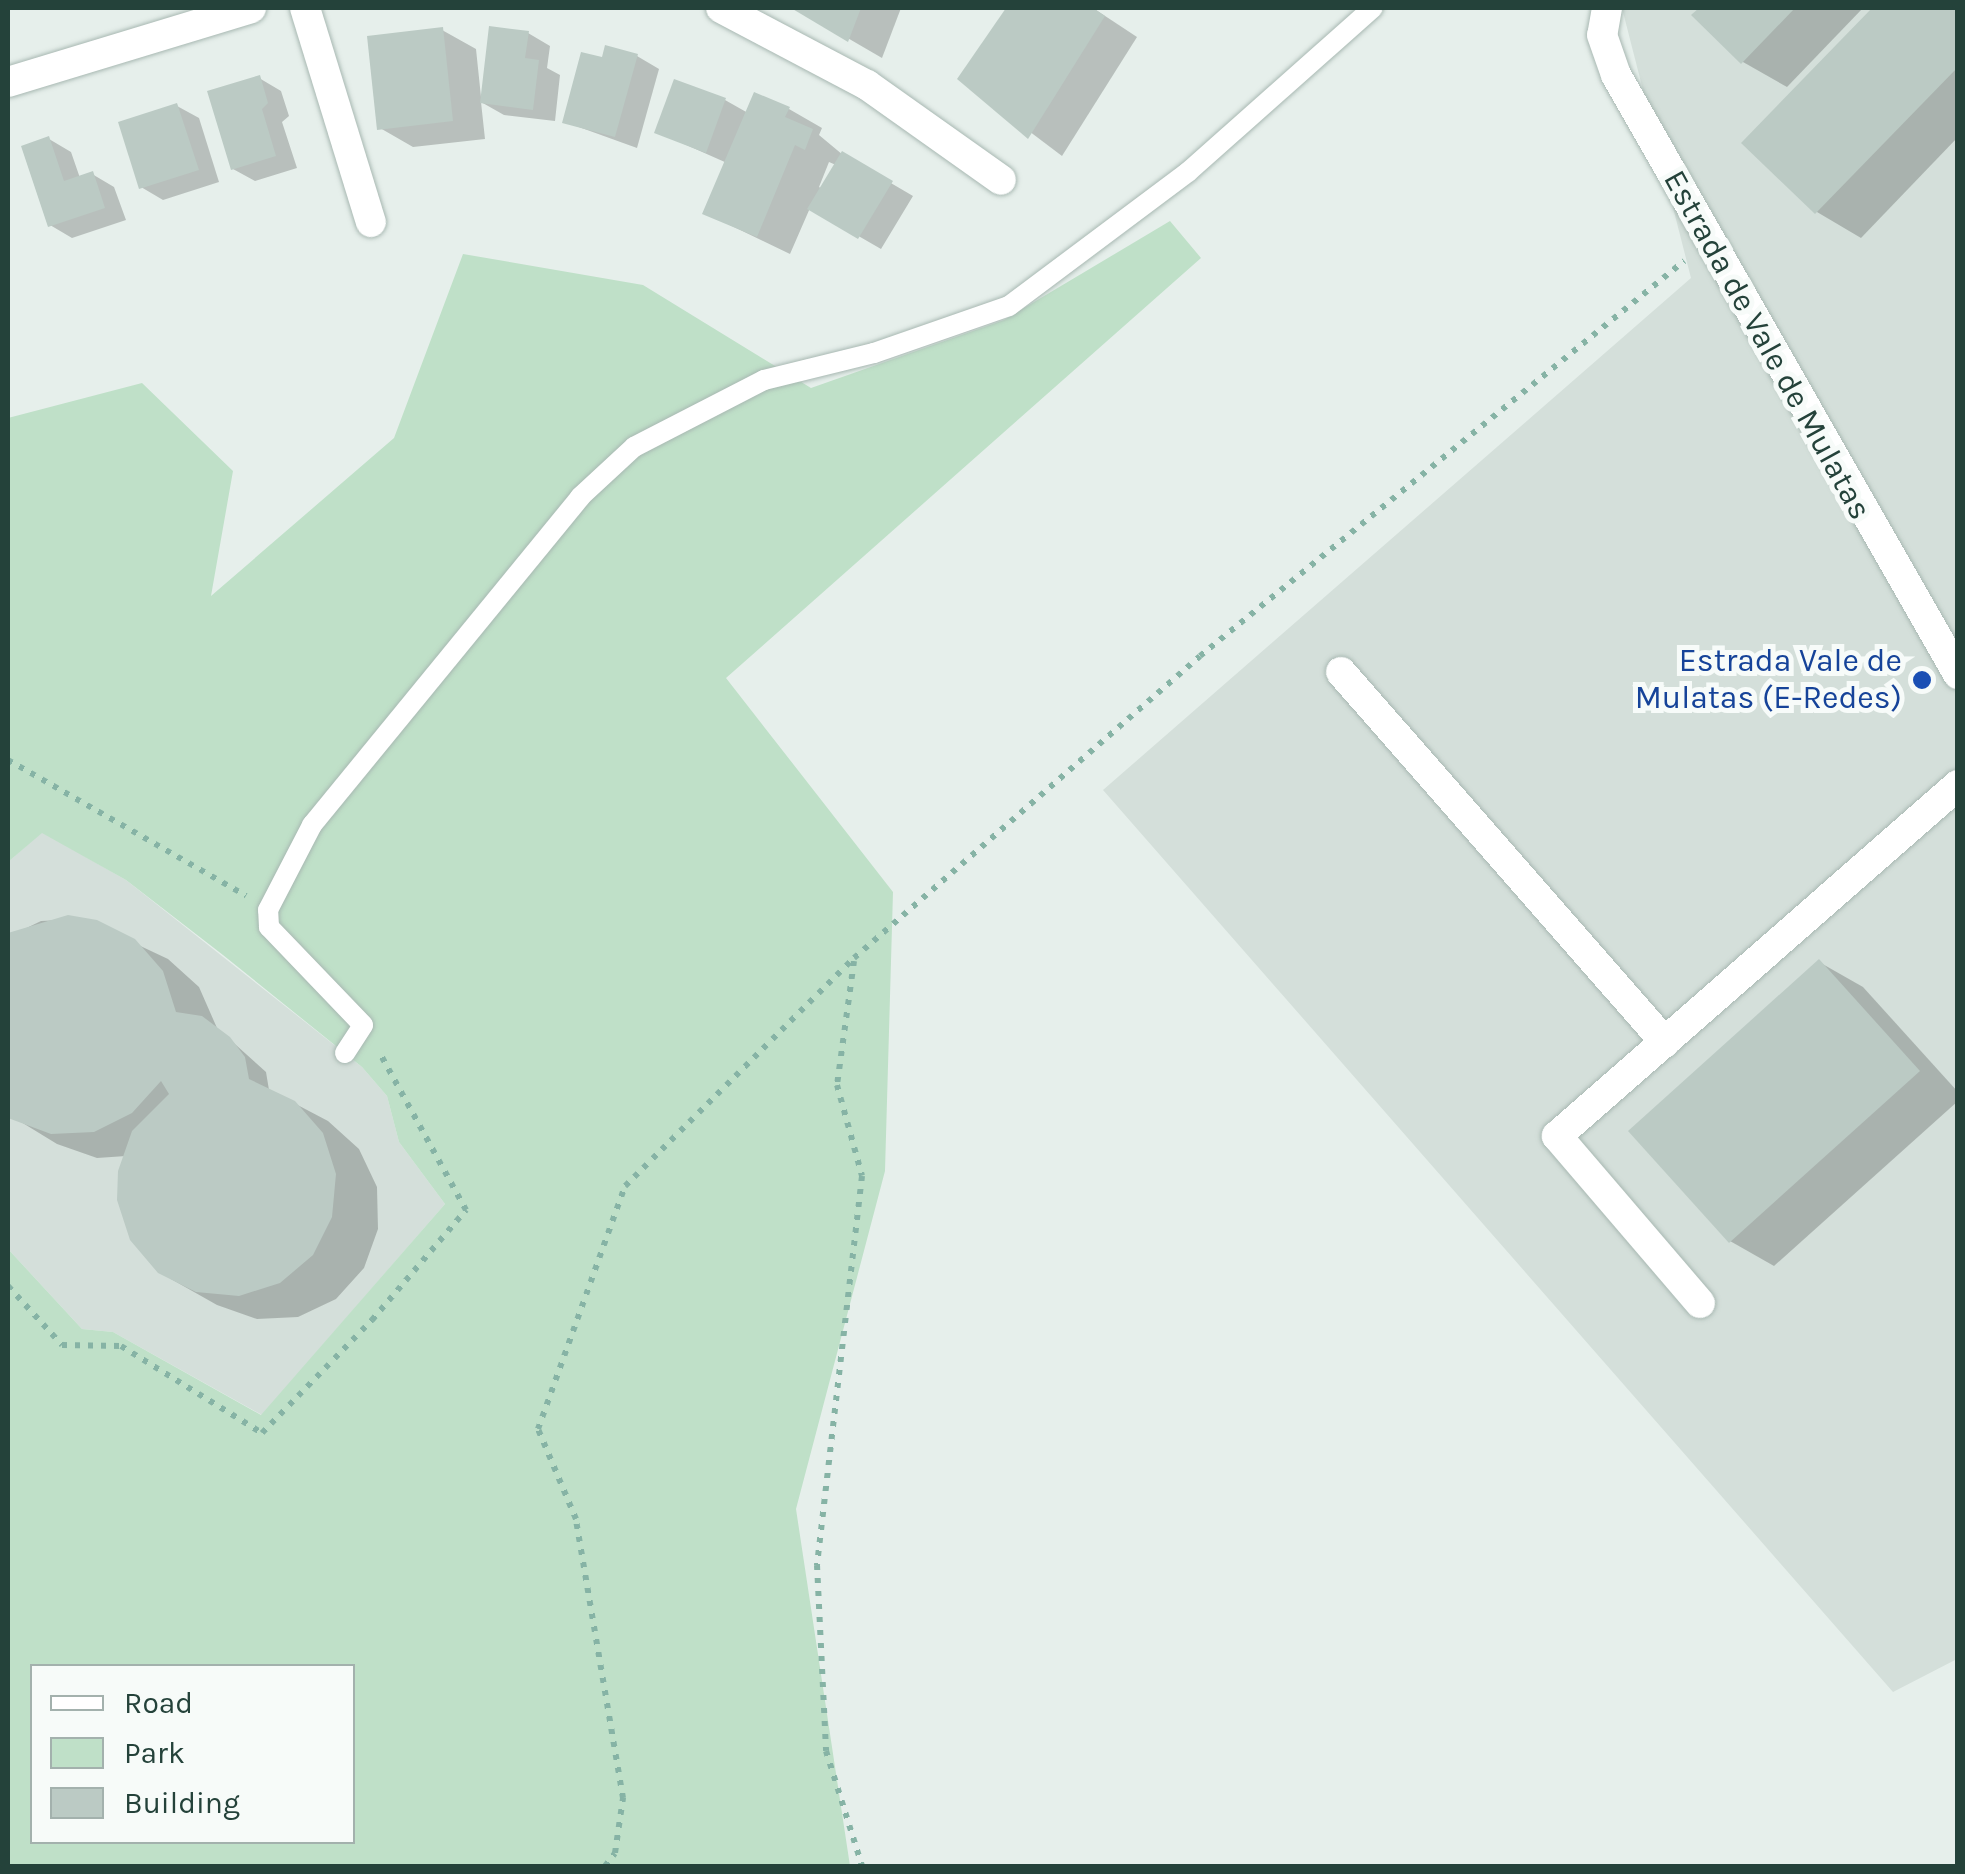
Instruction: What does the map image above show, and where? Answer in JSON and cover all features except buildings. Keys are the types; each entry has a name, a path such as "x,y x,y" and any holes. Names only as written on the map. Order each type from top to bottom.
{"street":[{"path":"8,82 251,8"},
{"path":"306,8 371,222"},
{"path":"721,8 867,85 1002,180"},
{"name":"Estrada de Vale de Mulatas","path":"1607,8 1602,35 1616,75 1958,674"},
{"path":"1341,672 1665,1042"},
{"path":"1700,1302 1557,1136 1958,786"}],"lane":[{"path":"345,1054 363,1025 269,926 268,910 312,825 580,497 634,447 764,380 874,353 1009,306 1188,172 1373,8"}],"path":[{"path":"605,1866 616,1852 624,1798 576,1519 538,1429 625,1186 854,958 1200,656 1709,242"},
{"path":"8,760 157,840 268,910"},
{"path":"854,958 837,1085 862,1176 817,1565 826,1751 862,1866"},
{"path":"8,1286 62,1345 121,1346 262,1433 372,1320 466,1210 363,1025"}],"shaded area":[{"path":"1622,8 1957,8 1957,1659 1893,1692 1103,790 1691,278"},
{"path":"42,832 126,880 362,1067 387,1096 399,1142 445,1204 262,1415 113,1332 82,1329 8,1249 8,862"}],"green space":[{"path":"1170,221 1201,258 726,678 893,892 885,1171 796,1509 850,1866 8,1866 8,1249 82,1329 113,1332 261,1415 445,1204 399,1142 387,1096 362,1067 223,955 126,880 42,833 8,862 8,418 142,383 233,471 211,596 394,438 463,254 643,285 811,388 1004,320"}],"place":[{"name":"Estrada Vale de Mulatas (E-Redes)","path":"1922,680"}]}
